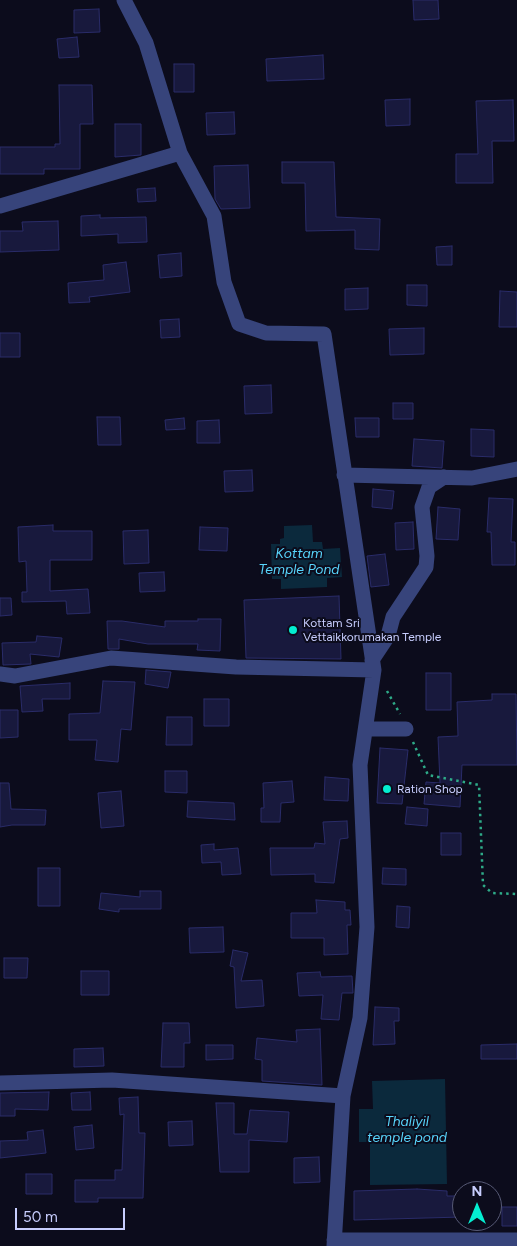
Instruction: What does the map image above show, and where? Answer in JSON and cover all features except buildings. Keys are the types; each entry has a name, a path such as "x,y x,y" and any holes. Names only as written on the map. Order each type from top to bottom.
{"street":[{"path":"124,0 146,43 180,153 214,216 224,282 239,324 266,333 324,334 373,665 360,765 367,927 360,1018 343,1096 334,1243 517,1240"},
{"path":"0,206 180,153"},
{"path":"344,475 472,478 517,469"},
{"path":"373,665 388,636 393,617 426,567 422,507 429,487 444,477"},
{"path":"0,674 15,676 111,658 236,667 373,665"},
{"path":"366,728 406,728"},
{"path":"0,1083 112,1080 343,1096"}],"path":[{"path":"373,665 396,705 428,775 479,785 483,885 492,892 517,894"}],"water":[{"name":"Kottam Temple Pond","path":"312,525 313,542 322,542 323,549 340,548 342,577 327,578 327,587 281,589 281,579 272,579 271,544 280,544 280,539 284,538 284,526"},
{"name":"Thaliyil temple pond","path":"445,1079 447,1184 370,1185 370,1142 359,1142 359,1109 373,1109 372,1081"}],"place":[{"name":"Kottam Sri Vettaikkorumakan Temple","path":"293,630"},
{"name":"Ration Shop","path":"387,789"}]}
